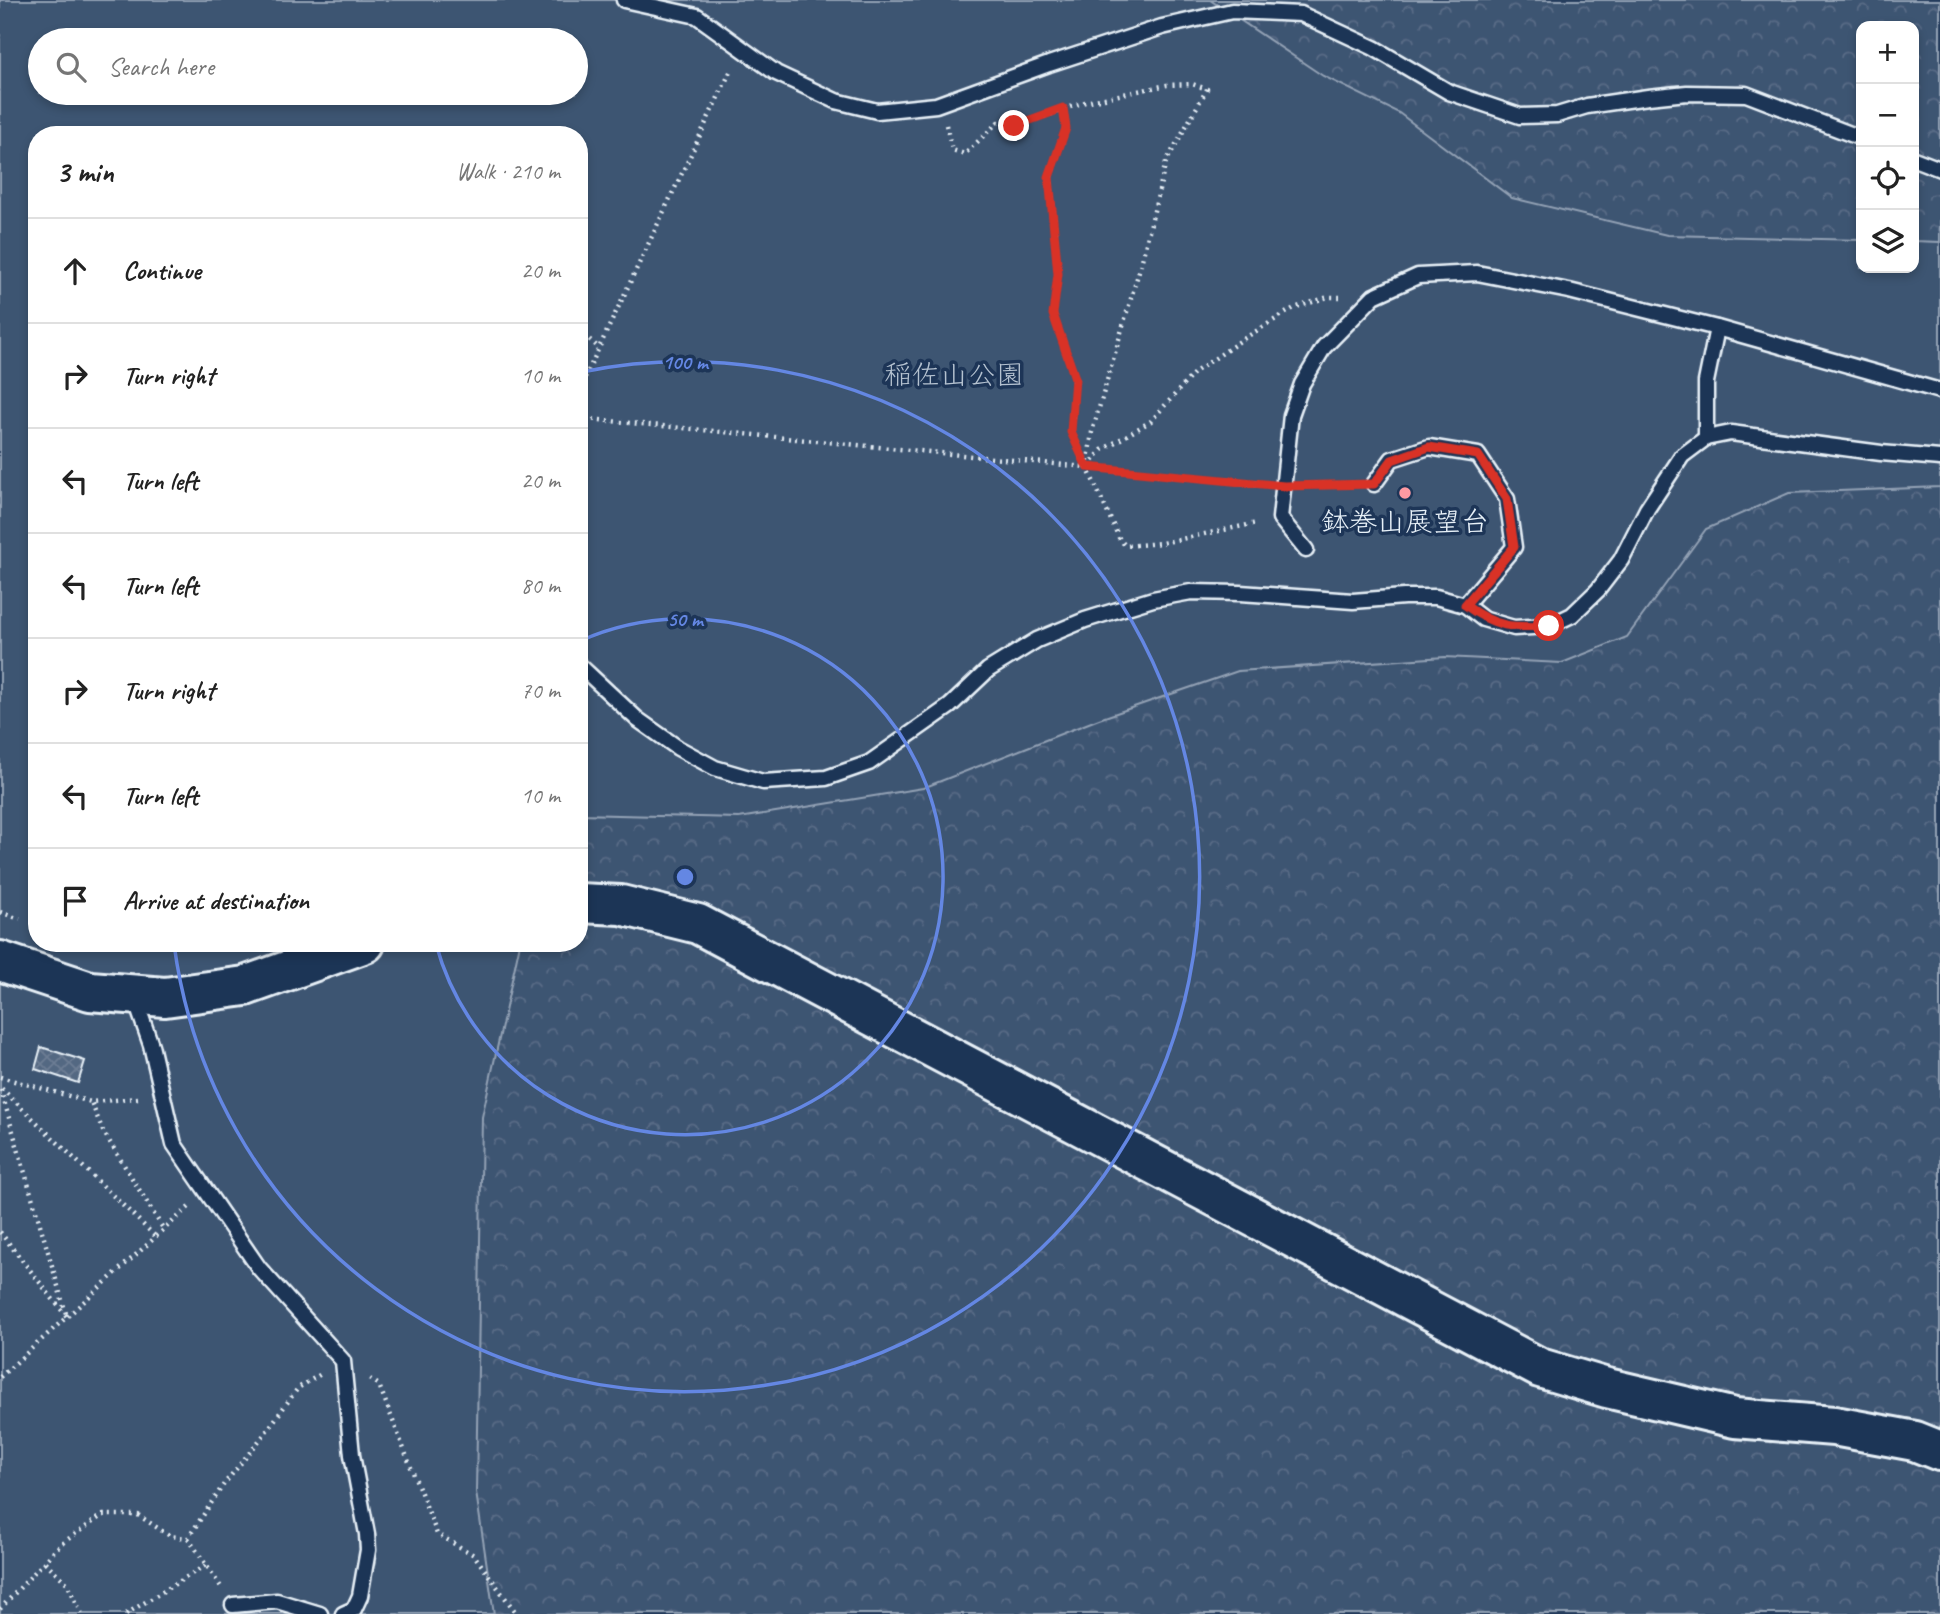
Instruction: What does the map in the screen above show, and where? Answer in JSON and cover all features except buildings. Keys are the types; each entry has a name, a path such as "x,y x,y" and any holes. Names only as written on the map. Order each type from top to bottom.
{"street":[{"path":"588,903 621,905 698,924 1540,1368 1606,1388 1735,1418 1834,1426 1915,1441 1940,1451"},
{"path":"0,961 90,991 166,997 245,986 340,952"}],"lane":[{"path":"624,0 697,16 776,73 836,101 877,111 941,103 1162,27 1232,11 1272,12 1301,15 1374,48 1448,92 1520,116 1557,115 1587,106 1687,93 1746,94 1856,136"},
{"path":"1919,161 1940,169"},
{"path":"1306,550 1280,518 1291,415 1302,384 1324,347 1374,296 1418,276 1478,273 1569,291 1717,328 1940,391"},
{"path":"1706,438 1706,382 1717,328"},
{"path":"588,673 637,719 678,748 715,768 763,782 827,778 869,763 950,706 988,670 1037,640 1153,599 1191,592 1353,601 1436,597 1465,605 1483,619 1514,628 1549,626 1572,615 1598,590 1621,560 1647,509 1682,456 1706,438 1731,433 1940,458"},
{"path":"1374,484 1392,460 1429,447 1478,455 1507,499 1514,547 1465,605"},
{"path":"133,994 151,1045 174,1144 209,1191 259,1268 343,1361 352,1455 365,1515 368,1550 360,1596 354,1609 344,1614"},
{"path":"233,1605 277,1601 320,1614"}],"path":[{"path":"588,371 742,48"},
{"path":"941,103 952,150 965,154 998,122 1014,126 1063,108 1116,94 1167,85 1192,84 1207,89 1166,162 1141,264 1092,432 1087,467"},
{"path":"1063,108 1066,128 1049,177 1058,274 1053,314 1075,378 1071,432 1120,540 1126,546 1162,543 1280,518"},
{"path":"1087,467 1102,450 1151,421 1195,372 1294,308 1328,297 1374,296"},
{"path":"588,338 599,348"},
{"path":"588,419 1284,486 1374,484"},
{"path":"0,912 20,919"},
{"path":"0,1077 91,1102 163,1095"},
{"path":"67,1317 0,1087 156,1237"},
{"path":"91,1102 103,1131 164,1230"},
{"path":"0,1377 209,1191"},
{"path":"0,1232 67,1317"},
{"path":"188,1538 223,1484 298,1388 343,1361 379,1385 437,1534 474,1555 517,1614"},
{"path":"0,1609 61,1544 103,1515 138,1515 170,1536 188,1538 233,1605"},
{"path":"45,1562 67,1583 82,1614"},
{"path":"126,1614 206,1565"}],"green space":[{"path":"0,0 1940,0 1940,1614 0,1614"},
{"name":"稲佐山公園","path":"0,0 1210,0 1323,76 1399,113 1512,198 1667,235 1856,240 1856,273 1919,273 1919,241 1940,242 1940,487 1789,493 1706,529 1627,637 1562,663 1445,657 1238,671 1099,719 923,788 739,818 588,814 588,126 28,126 28,952 518,952 482,1117 476,1492 494,1614 0,1614"}],"place":[{"name":"鉢巻山展望台","path":"1405,493"}],"route":[{"path":"1014,126 1063,108 1066,128 1049,177 1058,274 1053,314 1059,338 1075,378 1071,432 1087,467 1284,486 1374,484 1392,460 1429,447 1478,455 1507,499 1514,547 1465,605 1483,619 1514,628 1549,626"}]}
